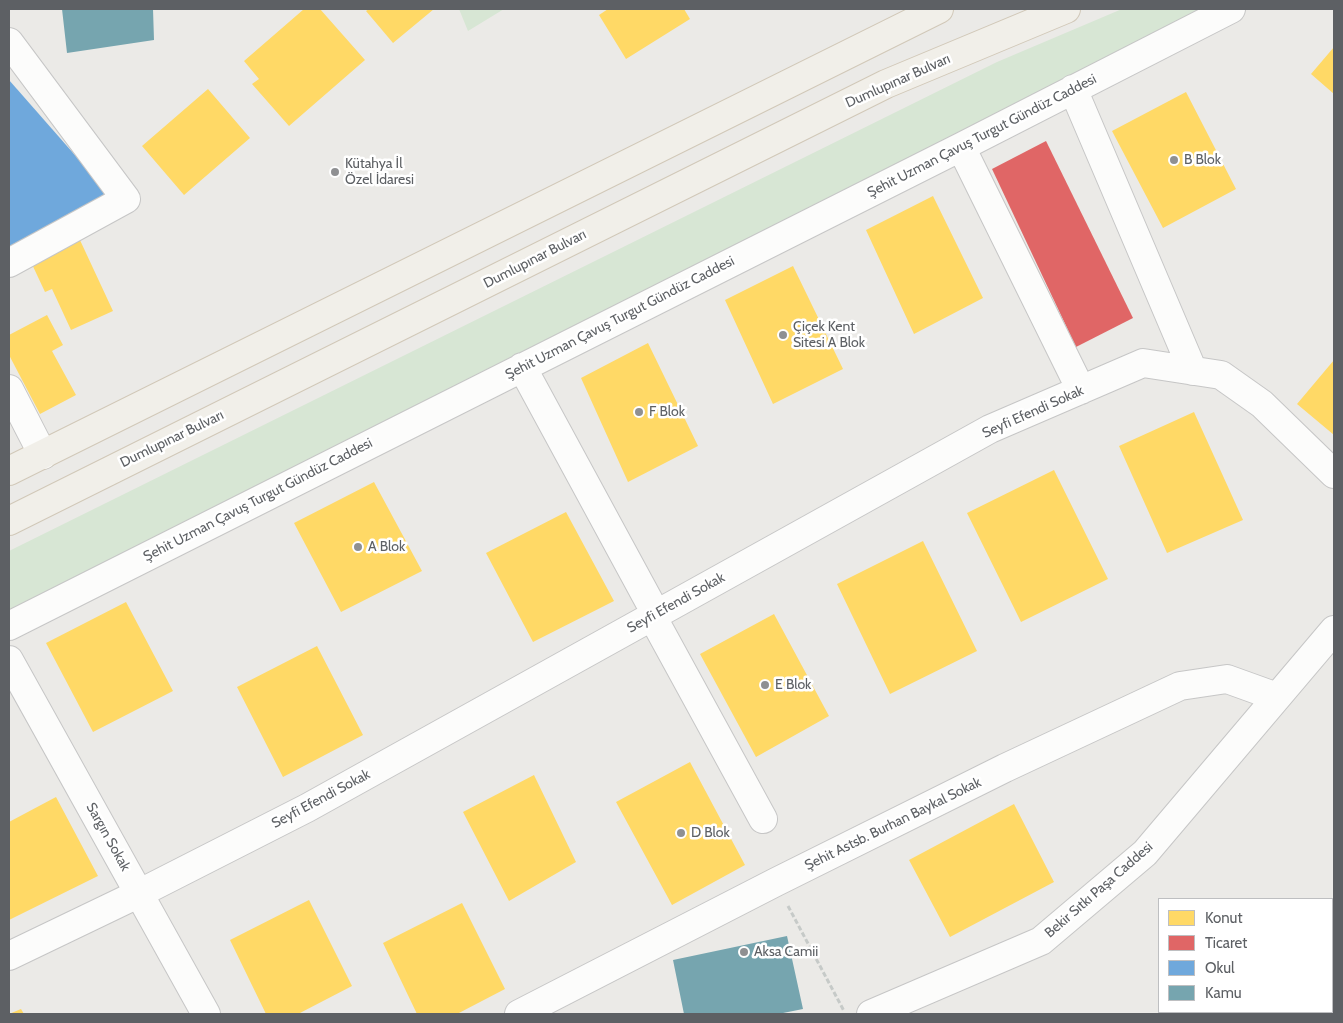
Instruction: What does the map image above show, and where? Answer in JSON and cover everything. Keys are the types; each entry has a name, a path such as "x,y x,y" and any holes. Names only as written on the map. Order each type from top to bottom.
{"main road":[{"path":"9,471 939,9"},
{"name":"Dumlupınar Bulvarı","path":"9,520 886,84 1066,9"}],"street":[{"name":"Şehit Uzman Çavuş Turgut Gündüz Caddesi","path":"9,626 1074,90 1231,9"},
{"path":"9,42 126,199 9,263"},
{"path":"1074,90 1193,371"},
{"path":"961,147 1081,390"},
{"name":"Seyfi Efendi Sokak","path":"9,956 140,893 307,808 990,429 1142,363 1222,375 1262,404 1334,474"},
{"path":"522,368 763,818"},
{"path":"9,389 43,454"},
{"name":"Bekir Sıtkı Paşa Caddesi","path":"871,1014 1040,941 1145,853 1334,630"},
{"name":"Sargın Sokak","path":"9,660 206,1014"},
{"name":"Şehit Astsb. Burhan Baykal Sokak","path":"519,1014 776,882 1006,768 1180,686 1227,679 1277,697"}],"path":[{"path":"776,882 845,1014"}],"green space":[{"path":"459,9 504,9 468,31"},
{"path":"1122,9 1206,9 9,623 9,551 997,62"}],"building: Konut":[{"path":"304,9 320,9 365,60 289,126 252,84 259,79 244,61"},
{"path":"369,9 434,9 393,43 366,11"},
{"path":"608,9 684,9 690,19 626,59 599,15"},
{"path":"1334,47 1334,94 1311,74"},
{"path":"208,89 250,138 184,195 142,146"},
{"name":"B Blok","path":"1186,92 1236,189 1163,228 1112,131"},
{"path":"933,196 983,298 914,334 866,230"},
{"path":"79,238 113,311 71,330 52,289 45,292 30,260"},
{"name":"Çiçek Kent Sitesi A Blok","path":"793,266 843,369 773,404 725,300"},
{"path":"47,315 63,345 52,351 76,395 40,414 9,355 9,335"},
{"name":"F Blok","path":"648,343 698,446 628,482 581,378"},
{"path":"1334,360 1334,435 1297,404"},
{"path":"1194,412 1243,520 1167,553 1119,446"},
{"path":"1054,470 1108,579 1021,622 967,513"},
{"name":"A Blok","path":"374,482 422,571 341,612 294,523"},
{"path":"566,512 614,601 533,642 486,553"},
{"path":"923,541 977,651 890,694 837,584"},
{"path":"126,602 173,691 93,732 46,643"},
{"name":"E Blok","path":"774,614 829,716 756,757 700,654"},
{"path":"317,646 363,735 283,777 237,687"},
{"name":"D Blok","path":"690,762 745,865 672,905 616,802"},
{"path":"534,775 576,862 509,901 463,812"},
{"path":"56,797 98,876 9,920 9,822"},
{"path":"1014,804 1054,882 950,937 909,860"},
{"path":"309,900 352,986 298,1014 266,1014 230,940"},
{"path":"462,903 505,989 457,1014 417,1014 383,943"},
{"path":"21,1009 24,1014 9,1014"}],"building: Ticaret":[{"path":"1046,141 1133,318 1076,347 992,169"}],"building: Okul":[{"path":"9,80 110,195 9,252"}],"building: Kamu":[{"path":"62,9 153,9 154,40 67,53"},
{"path":"787,936 803,1009 778,1014 684,1014 673,960"}],"place":[{"name":"B Blok","path":"1174,160"},
{"name":"Kütahya İl Özel İdaresi","path":"335,172"},
{"name":"Çiçek Kent Sitesi A Blok","path":"783,335"},
{"name":"F Blok","path":"639,412"},
{"name":"A Blok","path":"358,547"},
{"name":"E Blok","path":"765,685"},
{"name":"D Blok","path":"681,833"},
{"name":"Aksa Camii","path":"744,952"}]}
